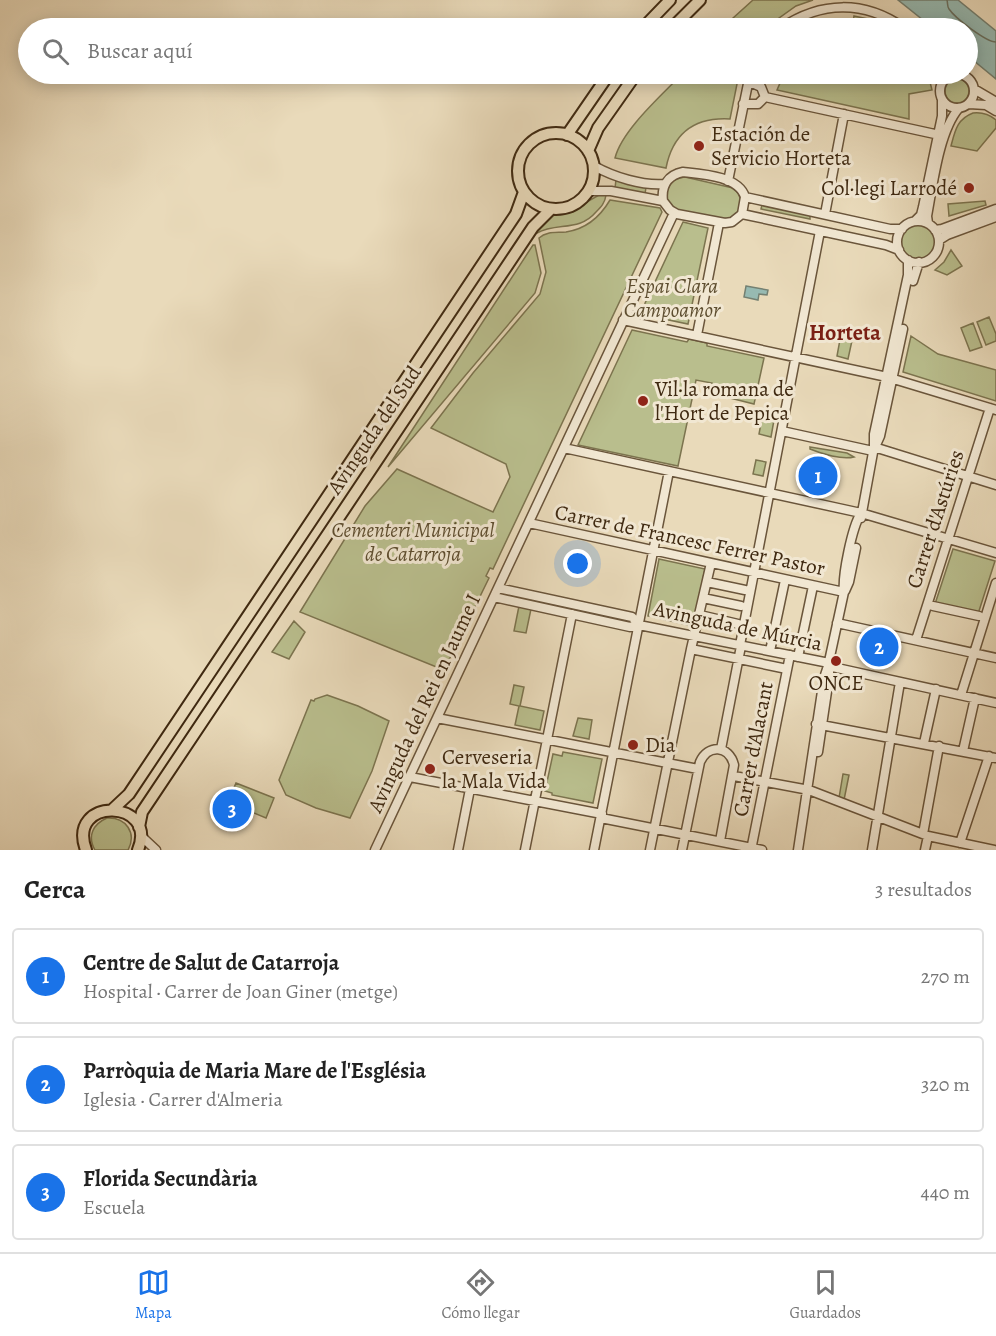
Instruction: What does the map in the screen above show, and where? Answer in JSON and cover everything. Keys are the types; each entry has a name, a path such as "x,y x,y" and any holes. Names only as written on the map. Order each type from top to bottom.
{"main road":[{"path":"653,18 670,0"},
{"path":"682,18 700,0"},
{"path":"567,135 602,84"},
{"path":"588,151 597,128 629,84"},
{"path":"547,134 567,135 579,141 588,151 594,166 593,179 588,191 572,205 551,209 540,206 524,192 519,180 518,167 521,155 529,144 547,134"},
{"name":"Avinguda del Sud","path":"86,849 84,835 90,820 97,814 113,809 135,784 516,214 524,192"},
{"name":"Avinguda del Sud","path":"138,850 142,812 533,227 551,209"},
{"path":"113,809 129,815 140,832"}],"street":[{"path":"800,18 812,12 843,7 860,8 888,18"},
{"path":"728,181 747,84"},
{"path":"757,84 765,98"},
{"path":"928,223 927,216 941,135 941,84"},
{"path":"971,84 974,89 996,102"},
{"path":"969,104 974,89"},
{"path":"743,104 758,104 765,98"},
{"path":"765,98 941,135"},
{"path":"942,99 949,106 959,108"},
{"path":"899,250 898,236 902,229 921,215 941,135 949,122 959,108 969,104 981,104 996,111"},
{"path":"825,214 844,114"},
{"path":"594,166 615,176 665,184"},
{"path":"588,191 611,191 663,201 674,213 719,223 732,222 742,214 745,197 738,186 728,181 683,172 671,176 665,184 663,201"},
{"path":"745,197 895,230 902,229"},
{"path":"936,230 996,209"},
{"name":"Avinguda del Rei en Jaume I","path":"375,850 674,213"},
{"path":"742,214 886,245 899,250 908,260 920,262 934,256 939,247 939,240 936,230 928,223 915,221"},
{"path":"939,240 996,217"},
{"path":"697,336 719,223"},
{"path":"721,749 820,231"},
{"path":"890,378 908,275 908,260"},
{"path":"798,850 809,787 808,775 830,678 828,665 861,526 861,513 874,449 874,434 914,276 920,262"},
{"path":"623,320 890,378 993,409"},
{"name":"Carrer d'Astúries","path":"916,640 967,476 993,409"},
{"path":"782,431 874,449 996,485"},
{"path":"564,448 861,513 996,553"},
{"path":"594,850 669,471"},
{"name":"Carrer de Francesc Ferrer Pastor","path":"530,523 844,592"},
{"path":"651,850 691,649 711,563"},
{"path":"770,651 785,580"},
{"path":"707,582 745,590"},
{"path":"961,694 996,583"},
{"name":"Carrer d'Alacant","path":"751,849 787,669 794,656 813,586"},
{"name":"Avinguda de Múrcia","path":"498,588 632,617 639,625"},
{"name":"Avinguda de Múrcia","path":"494,597 630,627 639,625 794,656 996,703"},
{"path":"703,598 741,606"},
{"path":"933,606 979,616"},
{"path":"525,850 572,614"},
{"path":"700,615 738,624"},
{"path":"837,623 996,658"},
{"name":"Avinguda de Múrcia","path":"691,649 787,669"},
{"path":"872,850 900,682"},
{"path":"924,743 936,689"},
{"path":"963,751 975,698"},
{"path":"437,718 698,769"},
{"path":"819,724 992,757 960,843"},
{"path":"925,850 925,835 939,746"},
{"path":"682,850 698,769 702,757 713,749 721,749 732,757 734,765 734,776 719,844"},
{"path":"734,776 809,787 925,835 994,850"},
{"path":"410,777 534,801 686,834 719,844 762,850"},
{"path":"458,850 470,789"},
{"path":"140,832 156,850"}],"green space":[{"path":"753,0 813,0 796,6 779,18 733,18"},
{"path":"672,84 737,84 730,119 706,121 687,130 674,145 666,168 615,158 626,136"},
{"path":"780,84 930,84 932,90 909,94 909,119 777,90"},
{"path":"946,84 968,84 969,96 962,103 952,103 945,96"},
{"path":"973,113 985,114 993,118 996,120 996,128 977,151 951,146 960,122"},
{"path":"685,177 733,188 741,200 739,211 729,219 723,219 678,210 667,199 667,190 674,181"},
{"path":"616,180 646,187 645,194 615,188"},
{"path":"599,195 606,195 605,200 589,218 575,225 552,228 537,233 537,230 551,215 571,211"},
{"name":"Cementeri Municipal de Catarroja","path":"610,200 660,208 662,212 493,569 490,568 486,576 489,578 444,670 300,612 365,506 397,469 493,512 510,477 506,464 431,428 473,373 540,294 546,272 539,238 548,233 566,232 586,225 602,212"},
{"path":"985,201 986,205 949,216 948,204"},
{"path":"762,205 810,215 810,219 761,209"},
{"name":"Espai Clara Campoamor","path":"683,222 708,228 688,324 640,314"},
{"path":"918,225 930,230 935,242 930,254 918,259 906,254 901,242 906,230"},
{"path":"535,245 541,273 535,293 388,467"},
{"path":"951,250 962,266 947,275 935,270 944,262"},
{"path":"989,317 996,334 996,341 986,345 977,322"},
{"path":"973,323 982,347 970,351 961,328"},
{"path":"632,330 687,342 689,339 707,343 707,346 764,358 754,404 710,393 712,383 696,380 678,466 578,445"},
{"path":"841,334 853,336 848,359 837,356"},
{"path":"911,336 938,354 996,370 996,401 903,372"},
{"path":"762,418 774,420 771,437 759,434"},
{"path":"810,447 847,453 854,457 832,456 810,449"},
{"path":"756,460 766,462 763,476 753,474"},
{"path":"953,549 995,561 978,614 935,604"},
{"path":"659,559 705,569 693,626 648,616"},
{"path":"519,606 531,609 526,633 514,631"},
{"path":"294,621 305,632 289,659 272,652"},
{"path":"514,685 524,687 520,706 544,711 540,730 515,725 519,706 510,704"},
{"path":"327,695 358,706 389,721 372,771 350,818 316,808 286,795 279,780 311,700 314,701"},
{"path":"578,718 592,720 589,739 573,736"},
{"path":"563,752 602,759 593,803 552,795 545,791 553,754 562,756"},
{"path":"843,774 849,775 844,800 839,798"},
{"path":"236,783 274,798 266,818 228,802"},
{"path":"107,818 120,820 128,827 131,838 128,850 95,850 92,840 93,831"}],"water":[{"path":"898,0 958,0 996,31 996,79 978,64 978,18 920,18"},
{"path":"746,286 768,290 767,295 759,294 758,300 744,297"}],"place":[{"name":"Estación de Servicio Horteta","path":"699,146"},
{"name":"Col·legi Larrodé","path":"969,188"},
{"name":"Vil·la romana de l'Hort de Pepica","path":"643,401"},
{"name":"Centre de Salut de Catarroja","path":"818,476"},
{"name":"Parròquia de Maria Mare de l'Església","path":"879,647"},
{"name":"ONCE","path":"836,661"},
{"name":"Dia","path":"633,745"},
{"name":"Cerveseria la Mala Vida","path":"430,769"},
{"name":"Florida Secundària","path":"232,809"}],"district":[{"name":"Horteta","path":"845,333"}]}
